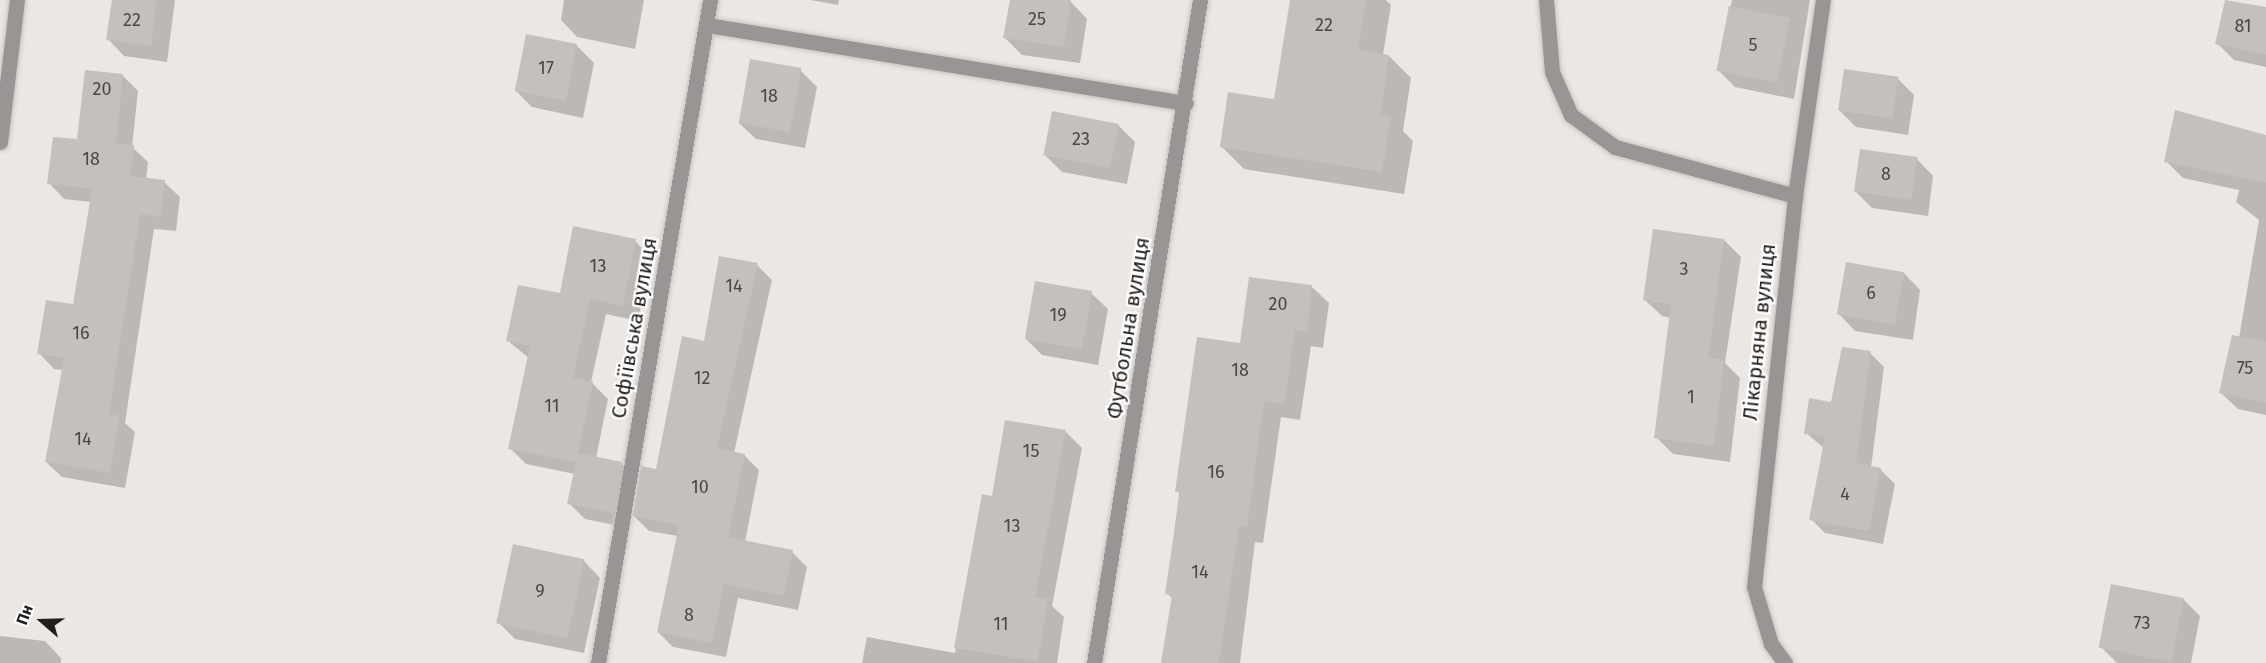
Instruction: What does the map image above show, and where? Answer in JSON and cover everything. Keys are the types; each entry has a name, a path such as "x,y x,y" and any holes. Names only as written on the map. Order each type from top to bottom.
{"street":[{"path":"0,142 17,0"},
{"name":"Софіївська вулиця","path":"597,663 708,25 710,0"},
{"name":"Футбольна вулиця","path":"1094,663 1186,103 1200,0"},
{"path":"1546,0 1552,72 1571,115 1615,147 1795,196"},
{"name":"Лікарняна вулиця","path":"1785,663 1771,644 1754,587 1795,196 1823,0"},
{"path":"708,25 1186,103"}],"building":[{"path":"112,0 157,0 151,46 106,40"},
{"path":"1010,0 1071,0 1064,47 1003,38"},
{"path":"1290,0 1366,0 1358,50 1389,55 1380,116 1391,117 1382,172 1220,147 1228,92 1274,99"},
{"path":"2225,0 2266,7 2266,55 2215,44"},
{"path":"1729,6 1790,18 1777,83 1716,71"},
{"path":"526,34 577,44 566,101 515,91"},
{"path":"750,59 801,68 790,132 739,123"},
{"path":"1844,69 1898,77 1893,118 1838,111"},
{"path":"85,70 123,74 116,143 134,145 130,176 165,180 161,217 140,214 109,414 120,416 110,473 45,462 64,358 37,354 46,300 73,304 92,189 47,184 53,137 77,139"},
{"path":"2175,110 2266,135 2266,183 2164,162"},
{"path":"1052,111 1119,124 1110,168 1043,155"},
{"path":"1860,149 1917,157 1911,200 1854,192"},
{"path":"573,226 636,239 623,306 590,299 573,378 593,381 578,453 622,462 614,513 567,504 576,462 508,449 530,346 506,341 518,285 560,293"},
{"path":"1653,229 1724,239 1708,358 1724,360 1714,446 1654,438 1671,304 1643,300"},
{"path":"719,256 758,263 717,448 745,454 728,537 793,550 784,596 724,584 712,643 657,632 679,525 633,516 641,466 656,469 682,336 704,341"},
{"path":"1846,262 1904,272 1895,324 1837,314"},
{"path":"1249,277 1312,285 1307,332 1295,330 1284,404 1264,401 1247,527 1239,526 1219,663 1161,663 1172,595 1165,594 1180,492 1175,492 1197,337 1240,343"},
{"path":"1035,281 1092,291 1082,349 1025,339"},
{"path":"2232,335 2266,342 2266,403 2219,393"},
{"path":"1842,347 1871,351 1856,463 1881,468 1869,531 1809,520 1825,436 1804,434 1809,398 1831,402"},
{"path":"1005,420 1066,430 1035,597 1048,599 1038,661 954,648 982,494 992,496"},
{"path":"513,544 584,559 568,638 496,623"},
{"path":"2111,584 2184,598 2171,662 2099,648"}]}
